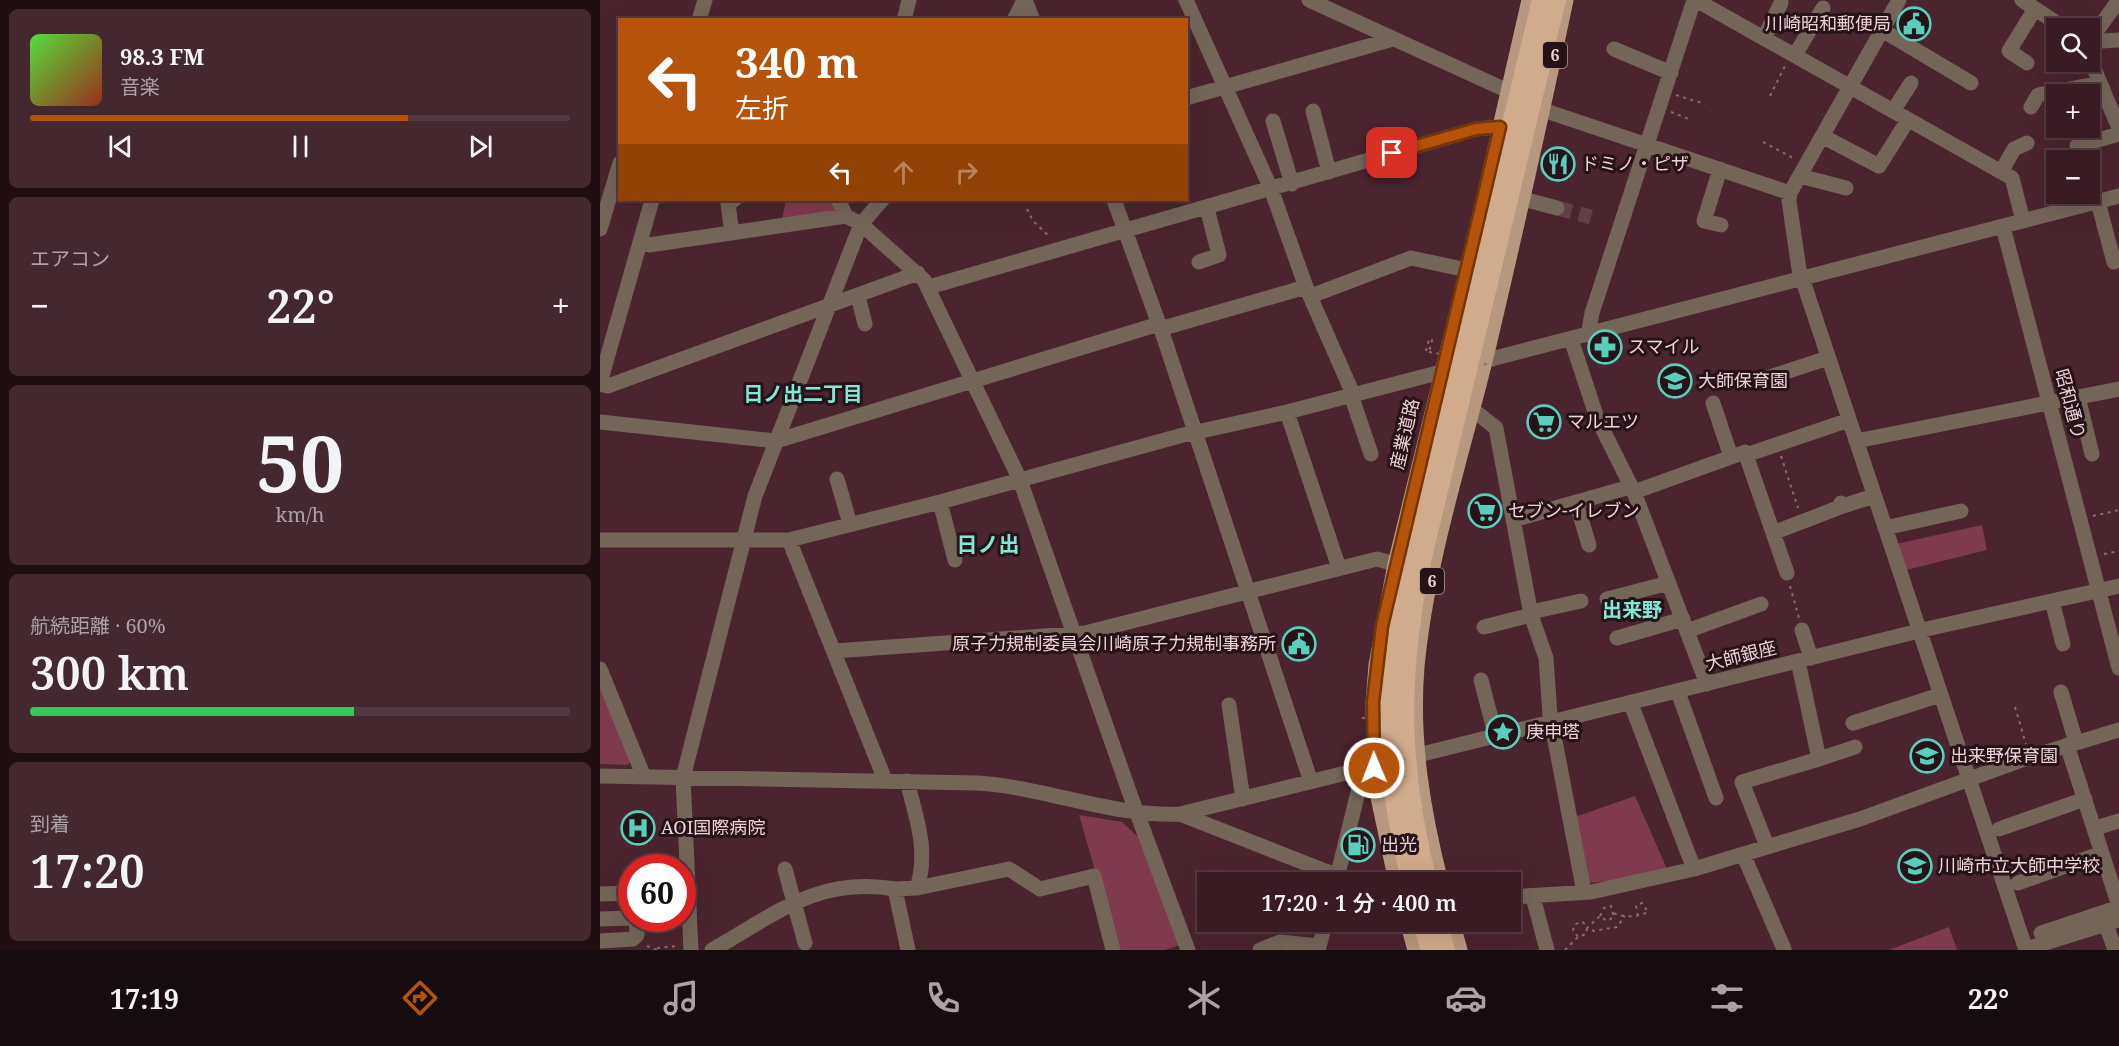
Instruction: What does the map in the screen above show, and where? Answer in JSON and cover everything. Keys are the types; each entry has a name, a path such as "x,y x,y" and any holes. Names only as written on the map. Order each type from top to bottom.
{"highway":[{"path":"1408,872 1402,849 1387,752 1387,684 1395,617 1406,557 1541,0"},
{"path":"1426,872 1411,806 1405,751 1404,683 1410,629 1424,557 1557,0"},
{"path":"1430,932 1430,950"},
{"path":"1436,932 1446,950"}],"main road":[{"name":"産業道路","path":"1394,872 1378,800 1374,768 1376,665 1395,564 1467,270 1529,0"},
{"name":"6","path":"1439,872 1417,757 1416,683 1421,634 1543,110 1566,0"},
{"path":"1415,950 1425,932"},
{"path":"1441,932 1460,950"}],"street":[{"path":"700,18 705,0"},
{"path":"904,18 909,0"},
{"path":"1015,18 1024,0"},
{"path":"1024,0 1032,18"},
{"path":"1186,0 1271,189 1308,291 1352,394 1371,454"},
{"path":"1309,0 1508,91 1543,110 1790,193"},
{"path":"1588,335 1592,313 1614,243 1695,0 1850,86 1937,140 2012,178 2023,221"},
{"path":"1899,0 1790,193 1799,269 2026,950 2113,922 2115,950"},
{"path":"2100,26 2119,0"},
{"path":"1764,38 1781,3"},
{"path":"2027,63 2009,51 2028,4 2049,18"},
{"path":"1793,54 1823,8"},
{"path":"1882,30 1971,83"},
{"path":"1188,97 1393,39"},
{"path":"2100,40 2119,40"},
{"path":"1614,49 1671,73"},
{"path":"2096,72 2119,128"},
{"path":"2031,107 2038,95 2100,82"},
{"path":"1893,111 1911,83"},
{"path":"1313,111 1329,172"},
{"path":"1822,136 1879,166 1908,120"},
{"path":"1274,121 1292,183"},
{"path":"928,287 1476,129 1500,127"},
{"path":"2077,146 2119,134"},
{"path":"2001,172 2014,149 2027,143"},
{"path":"1699,236 1720,169"},
{"path":"600,229 618,170"},
{"path":"1803,170 1846,188"},
{"path":"2100,201 2119,196"},
{"path":"1522,199 1557,208"},
{"path":"652,201 600,383 608,386 918,273"},
{"path":"732,201 728,204 732,233"},
{"path":"838,201 846,216 861,224 918,273 928,287 1020,480 1185,949"},
{"path":"685,854 683,778 755,496 861,224 881,201"},
{"path":"1114,201 1160,326 1311,782"},
{"path":"600,540 744,538 789,540 1588,335 1740,290 1803,278 2090,204"},
{"path":"2099,204 2114,262"},
{"path":"1199,262 1219,255 1207,208"},
{"path":"640,243 649,245 846,216"},
{"path":"1704,221 1721,225"},
{"name":"昭和通り","path":"2003,227 2119,668"},
{"path":"600,422 776,441 971,380 1160,326 1308,291 1411,258 1467,270"},
{"path":"858,296 865,324"},
{"path":"1571,339 1598,418 1632,490 1707,684"},
{"path":"1764,379 1828,358"},
{"path":"1856,441 1944,426 2119,389"},
{"path":"2078,397 2092,454"},
{"path":"1713,404 1773,533 1787,573"},
{"path":"1472,409 1496,428 1531,614 1546,658 1551,724 1584,892"},
{"path":"1287,412 1339,568"},
{"path":"1513,520 1576,502 1632,490 1675,474 1778,444 1849,420"},
{"path":"837,479 850,524"},
{"path":"1773,533 1842,505 1874,496"},
{"path":"940,502 955,560"},
{"path":"1576,502 1589,546"},
{"path":"1885,528 1961,511"},
{"path":"789,540 885,780"},
{"path":"834,651 1074,634 1377,559 1395,564"},
{"path":"1607,599 1669,583"},
{"name":"大師銀座","path":"1180,814 1374,768 1921,631 2119,586"},
{"path":"1484,627 1581,601"},
{"path":"2052,601 2063,644"},
{"path":"1617,638 1685,625 1761,604"},
{"path":"1802,630 1819,759"},
{"path":"600,669 644,777"},
{"path":"1481,680 1496,737"},
{"path":"1678,692 1716,798"},
{"path":"2042,933 2119,906 2085,799 2061,692"},
{"path":"1853,723 1940,695"},
{"path":"1631,704 1694,869"},
{"path":"1229,705 1244,799"},
{"path":"1521,897 1584,892 1654,880 1694,869 1735,853 1860,819 2030,757 2119,730"},
{"path":"1767,846 1742,782 1855,747"},
{"path":"1338,872 1359,788 1356,772"},
{"path":"600,776 885,780 1011,785 1137,813 1180,814 1322,872"},
{"path":"907,781 924,852 924,867 917,888"},
{"path":"1999,829 2085,799"},
{"path":"2102,826 2119,821"},
{"path":"1400,872 1398,864 1402,849"},
{"path":"1421,853 1430,861 1433,872"},
{"path":"1735,853 1784,949"},
{"path":"2018,883 2102,854"},
{"path":"785,869 796,902 805,944"},
{"path":"712,950 796,902 831,888 868,884 895,889 917,888 1010,869 1040,889 1094,876 1113,950"},
{"path":"895,889 908,950"},
{"path":"600,894 618,893"},
{"path":"1533,897 1547,950"},
{"path":"600,920 618,919"},
{"path":"600,941 633,939 636,932"},
{"path":"685,932 685,948"},
{"path":"1260,950 1280,942 1318,948 1323,932"}],"path":[{"path":"1770,96 1793,54"},
{"path":"1665,91 1705,104"},
{"path":"1659,108 1691,120"},
{"path":"1763,142 1803,170"},
{"path":"1028,209 1041,230 1053,239 1055,250"},
{"path":"1778,444 1803,522"},
{"path":"2080,519 2119,510"},
{"path":"1787,573 1802,630"},
{"path":"2015,707 2030,757"},
{"path":"1638,915 1636,906 1642,903 1646,895"},
{"path":"1614,913 1625,916 1648,912 1642,903"},
{"path":"1565,950 1578,937 1587,934 1587,928 1600,916 1604,908 1611,906 1614,917 1607,921 1600,916"},
{"path":"1578,937 1573,930 1575,924 1583,922 1594,932 1617,927 1625,916"},
{"path":"657,948 685,948"}],"shaded area":[{"path":"786,201 833,201 837,213 782,220"},
{"path":"1982,525 1987,550 1906,570 1896,544"},
{"path":"600,682 632,761 627,765 600,764"},
{"path":"1635,796 1667,869 1619,880 1588,883 1575,817"},
{"path":"1079,815 1122,822 1138,837 1183,944 1165,950 1118,950"},
{"path":"1949,927 1957,950 1889,950"}],"tunnel":[{"path":"1557,208 1591,217"}],"place":[{"name":"川崎昭和郵便局","path":"1914,24"},
{"name":"ドミノ・ピザ","path":"1558,164"},
{"name":"スマイル","path":"1605,347"},
{"name":"大師保育園","path":"1675,381"},
{"name":"マルエツ","path":"1544,422"},
{"name":"セブン-イレブン","path":"1485,511"},
{"name":"原子力規制委員会川崎原子力規制事務所","path":"1299,644"},
{"name":"庚申塔","path":"1503,732"},
{"name":"出来野保育園","path":"1927,756"},
{"name":"AOI国際病院","path":"638,828"},
{"name":"出光","path":"1358,845"},
{"name":"川崎市立大師中学校","path":"1915,866"}],"district":[{"name":"日ノ出二丁目","path":"803,394"},
{"name":"日ノ出","path":"988,545"},
{"name":"出来野","path":"1632,610"}],"route":[{"path":"1374,768 1373,702 1382,626 1435,392 1467,270 1500,127 1476,129 1392,153"}]}
